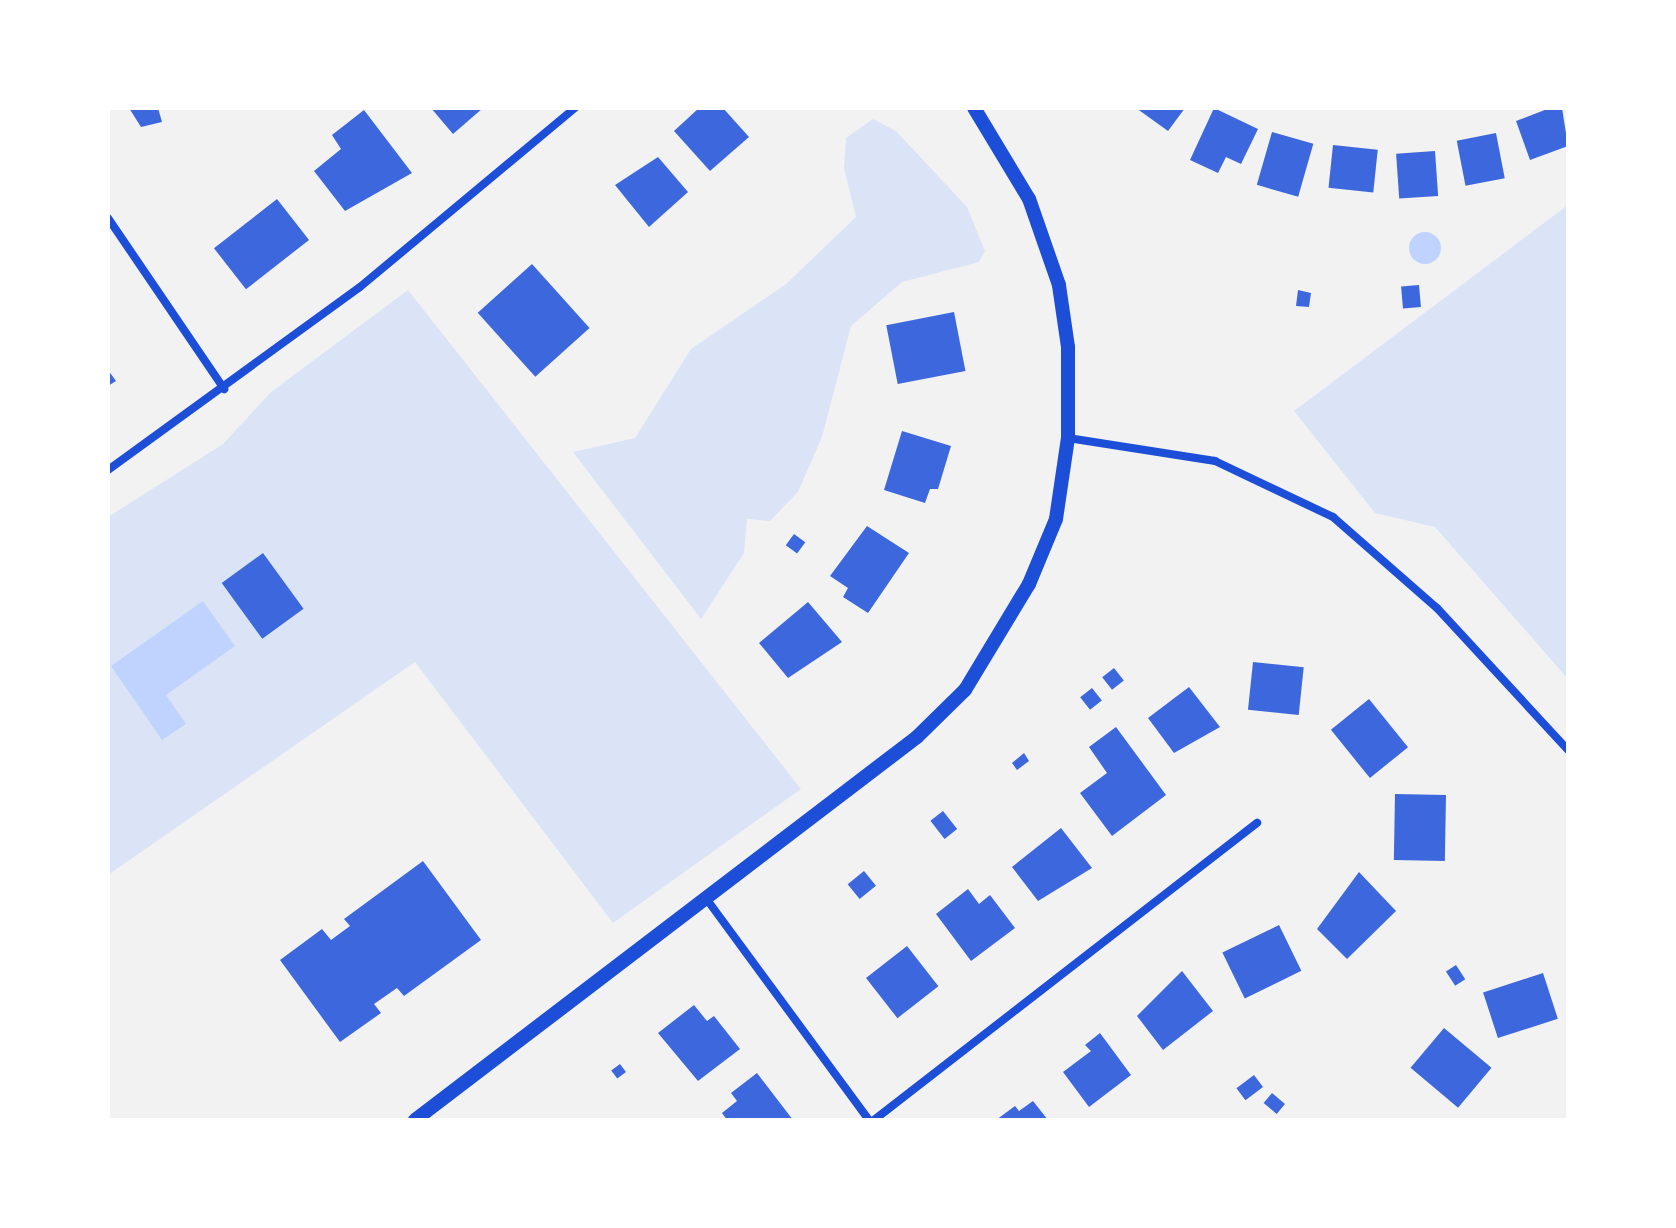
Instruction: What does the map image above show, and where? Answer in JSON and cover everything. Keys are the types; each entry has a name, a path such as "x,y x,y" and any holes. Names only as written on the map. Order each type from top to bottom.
{"street":[{"path":"108,470 224,389 575,108"},
{"path":"415,1120 708,901 965,690 1029,584 1056,519 1068,438 1068,347 1059,285 1029,199 974,108"},
{"path":"108,218 224,389"},
{"path":"1068,438 1215,461 1333,517 1437,608 1568,750"},
{"path":"708,901 871,1120 1257,823"}],"shaded area":[{"path":"873,119 896,131 967,207 985,251 979,262 902,282 851,326 822,437 798,492 770,521 747,519 744,553 701,619 573,452 635,438 691,349 786,284 856,217 844,168 846,138"},
{"path":"1568,205 1568,679 1435,527 1375,513 1294,411"},
{"path":"408,290 801,789 613,923 415,662 108,875 108,517 223,444 271,392"}],"water":[{"path":"1425,232 1436,237 1441,248 1436,259 1425,264 1414,259 1409,248 1414,237"},
{"path":"203,601 235,646 166,695 186,724 162,740 111,666"}],"building":[{"path":"129,108 158,108 162,122 141,127"},
{"path":"431,108 483,108 453,134"},
{"path":"699,108 723,108 749,137 710,171 674,131"},
{"path":"1136,108 1185,108 1168,131"},
{"path":"1214,108 1258,129 1241,164 1226,157 1218,173 1190,160"},
{"path":"1550,108 1562,108 1568,146 1530,160 1516,121"},
{"path":"364,110 412,173 345,211 314,171 341,149 332,135"},
{"path":"1272,132 1313,144 1298,197 1257,185"},
{"path":"1496,133 1505,178 1466,186 1457,141"},
{"path":"1333,145 1378,150 1373,192 1329,188"},
{"path":"1435,151 1438,196 1399,199 1396,154"},
{"path":"658,157 688,192 649,227 615,185"},
{"path":"277,199 309,240 246,289 214,248"},
{"path":"532,264 590,328 535,377 478,313"},
{"path":"1419,285 1421,307 1403,308 1401,287"},
{"path":"1298,290 1311,293 1309,307 1296,306"},
{"path":"954,312 965,371 898,384 886,325"},
{"path":"108,370 116,381 108,386"},
{"path":"902,431 951,446 938,489 930,489 925,503 884,490"},
{"path":"867,526 909,553 868,613 843,597 848,588 830,576"},
{"path":"794,534 805,542 797,554 786,545"},
{"path":"263,553 304,609 262,639 222,583"},
{"path":"808,602 842,642 788,678 759,643"},
{"path":"1253,662 1304,667 1299,715 1248,710"},
{"path":"1114,668 1124,681 1112,690 1102,677"},
{"path":"1189,687 1220,727 1174,753 1148,718"},
{"path":"1092,688 1102,701 1090,710 1080,697"},
{"path":"1369,699 1408,747 1370,778 1331,730"},
{"path":"1116,727 1166,795 1112,836 1080,793 1107,773 1089,747"},
{"path":"1024,753 1029,761 1017,770 1012,763"},
{"path":"1395,794 1446,795 1445,861 1394,860"},
{"path":"943,811 957,829 945,839 930,821"},
{"path":"1061,828 1092,868 1038,901 1012,867"},
{"path":"423,861 481,940 404,996 397,988 374,1004 381,1013 340,1042 280,960 322,929 331,940 350,926 344,919"},
{"path":"864,871 876,886 860,899 848,884"},
{"path":"1359,872 1396,911 1347,959 1317,929"},
{"path":"968,889 979,904 990,895 1015,928 971,961 936,914"},
{"path":"1279,925 1301,971 1245,998 1222,953"},
{"path":"907,946 938,986 897,1018 866,978"},
{"path":"1456,965 1465,979 1455,986 1446,972"},
{"path":"1182,971 1213,1011 1163,1050 1137,1016"},
{"path":"1543,973 1558,1019 1498,1038 1483,992"},
{"path":"694,1005 707,1021 714,1016 740,1049 698,1081 658,1033"},
{"path":"1444,1028 1491,1068 1458,1108 1411,1068"},
{"path":"1100,1033 1131,1075 1089,1107 1063,1072 1091,1051 1085,1045"},
{"path":"620,1064 626,1072 617,1079 611,1071"},
{"path":"757,1073 793,1120 727,1120 722,1113 737,1101 731,1093"},
{"path":"1254,1075 1263,1087 1245,1100 1236,1088"},
{"path":"1272,1093 1285,1104 1277,1114 1264,1103"},
{"path":"1033,1101 1048,1120 996,1120 1015,1106 1019,1111"}]}
